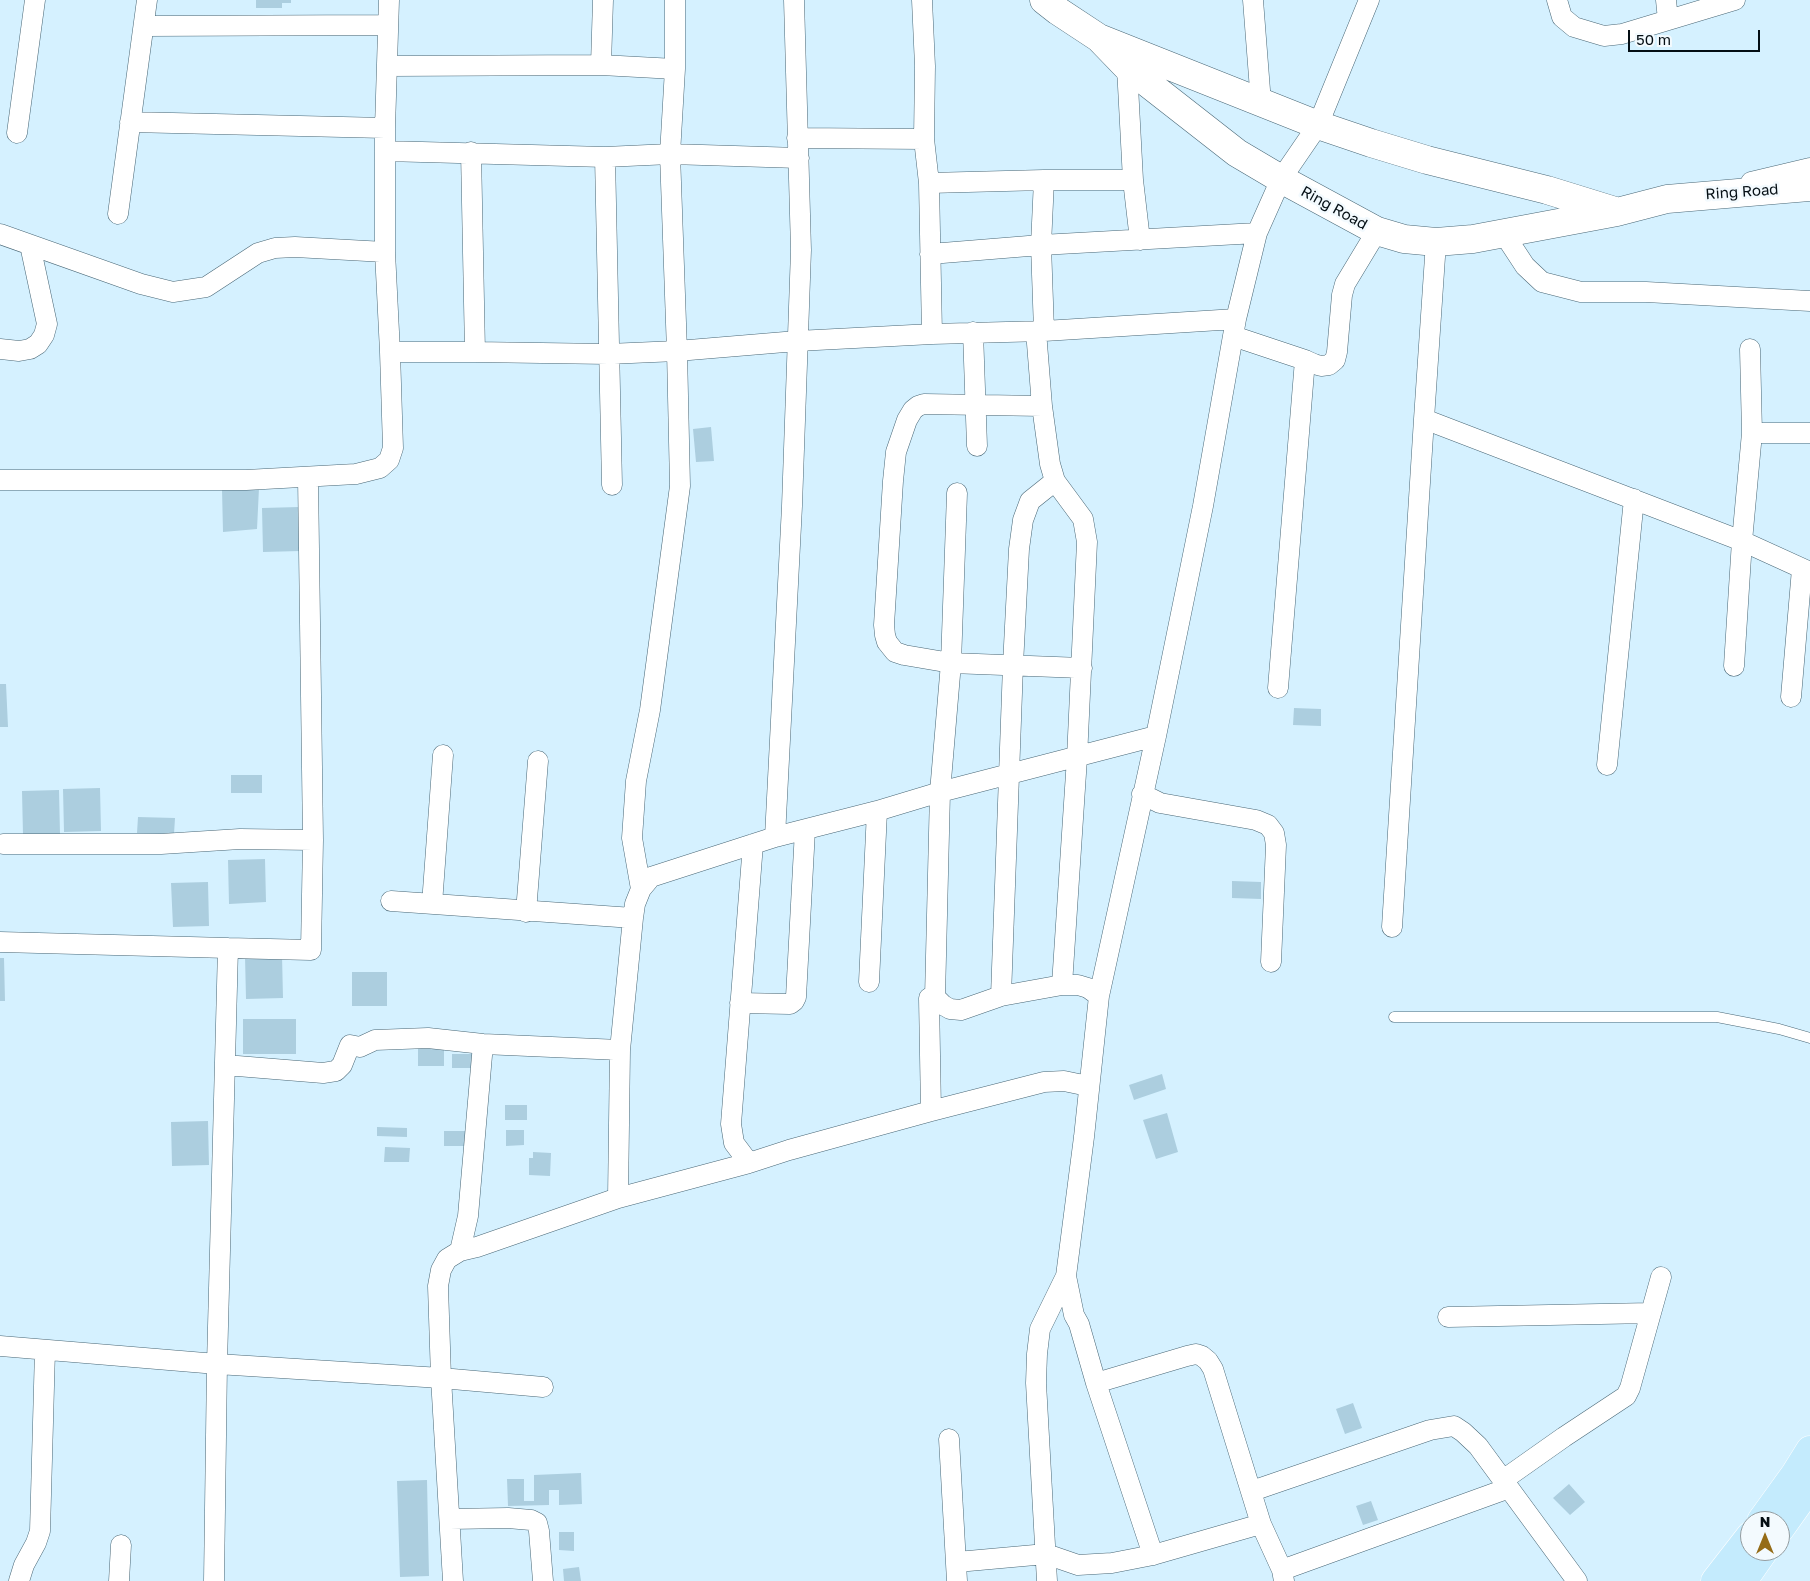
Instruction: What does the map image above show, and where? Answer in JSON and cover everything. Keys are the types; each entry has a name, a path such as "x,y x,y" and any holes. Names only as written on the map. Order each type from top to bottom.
{"main road":[{"name":"Ring Road","path":"1044,0 1099,38 1318,125 1427,160 1547,190 1616,212"},
{"name":"Ring Road","path":"1099,38 1127,67 1237,153 1377,231 1404,239 1436,242 1473,239 1616,212 1667,199 1810,187"},
{"path":"1768,1511 1810,1450"},
{"path":"1790,1515 1810,1487"},
{"path":"1715,1581 1740,1549"},
{"path":"1743,1581 1757,1561"}],"street":[{"path":"18,133 35,0"},
{"path":"118,214 147,0"},
{"path":"0,480 246,480 308,477 356,474 380,468 389,460 393,448 385,252 385,128 389,0"},
{"path":"602,65 603,0"},
{"path":"641,890 632,838 636,781 650,710 680,486 678,350 670,154 675,69 674,0"},
{"path":"775,838 792,506 801,250 794,0"},
{"path":"922,0 925,66 924,139 930,183 932,334"},
{"path":"1253,0 1261,103"},
{"path":"1153,1555 1096,1384 1072,1305 1066,1276 1099,996 1204,506 1235,328 1257,232 1281,179 1318,125 1369,0"},
{"path":"1556,0 1562,17 1574,28 1604,36 1622,34 1667,10 1735,0"},
{"path":"144,26 388,25"},
{"path":"388,66 602,65 675,69"},
{"path":"1127,67 1133,180 1140,240"},
{"path":"130,122 385,128"},
{"path":"797,138 924,139"},
{"path":"385,151 605,156 670,154 798,158"},
{"path":"471,152 475,352"},
{"path":"605,156 612,486"},
{"path":"1685,197 1810,168"},
{"path":"1044,180 1040,331 1042,406 1050,464 1055,481 1078,510 1086,530 1087,542 1077,758 1062,985"},
{"path":"930,183 1133,180"},
{"path":"390,352 608,354 797,341 973,332 1235,328 1321,366 1335,360 1344,284 1377,231"},
{"path":"930,254 1041,245 1257,232"},
{"path":"0,234 141,284 173,292 206,286 258,253 275,248 295,247 385,252"},
{"path":"1504,234 1525,266 1542,282 1581,292 1646,292 1810,302"},
{"path":"1392,927 1436,242"},
{"path":"0,349 30,349 38,344 44,335 47,324 30,245"},
{"path":"973,332 976,446"},
{"path":"1734,666 1742,541 1752,433 1750,349"},
{"path":"1278,688 1304,360"},
{"path":"1042,406 924,404 913,410 902,432 896,452 884,625 887,642 895,652 904,655 951,663 1082,668"},
{"path":"1424,419 1742,541 1806,571 1791,697"},
{"path":"1752,433 1810,433"},
{"path":"0,942 311,950 312,840 308,477"},
{"path":"1001,996 1019,549 1023,520 1030,501 1055,481"},
{"path":"956,493 951,663 940,792 935,997 943,1006 961,1010 1001,996 1062,985 1078,985 1088,988 1099,996"},
{"path":"1607,765 1634,499"},
{"path":"618,1198 620,1050 633,918 635,904 641,890 651,877 753,844 940,792 1156,736"},
{"path":"432,904 444,755"},
{"path":"526,912 538,761"},
{"path":"1142,794 1160,803 1256,820 1268,825 1274,832 1276,845 1271,962"},
{"path":"869,982 877,811"},
{"path":"740,1002 790,1004 796,997 805,830"},
{"path":"3,844 160,844 240,839 312,840"},
{"path":"749,1163 734,1143 731,1124 753,844"},
{"path":"391,901 526,912 633,918"},
{"path":"214,1581 217,1364 228,948"},
{"path":"929,998 931,1111"},
{"path":"225,1065 323,1073 336,1072 342,1065 350,1045 360,1047 375,1040 428,1038 483,1044 620,1050"},
{"path":"460,1250 469,1209 483,1044"},
{"path":"453,1581 441,1378 438,1286 441,1270 447,1259 460,1250 477,1247 618,1198 931,1111 1044,1082 1064,1081 1088,1086"},
{"path":"1047,1581 1036,1383 1037,1354 1040,1329 1066,1276"},
{"path":"1096,1384 1187,1356 1196,1354 1202,1356 1213,1369 1261,1524 1283,1575 1506,1484 1564,1437 1626,1396 1630,1388 1661,1276"},
{"path":"1448,1317 1651,1313"},
{"path":"0,1346 217,1364 441,1378 543,1387"},
{"path":"20,1581 24,1566 40,1531 45,1350"},
{"path":"1252,1491 1430,1430 1454,1426 1478,1446 1577,1581"},
{"path":"949,1439 957,1571 1046,1554 1078,1566 1112,1562 1153,1555 1261,1524"},
{"path":"450,1519 508,1518 531,1520 537,1523 543,1581"},
{"path":"119,1581 120,1545"}],"lane":[{"path":"1394,1017 1717,1017 1779,1028 1810,1038"}],"building":[{"path":"256,0 291,0 291,3 282,3 282,8 256,8"},
{"path":"711,427 714,461 696,462 693,429"},
{"path":"259,488 257,529 223,532 222,489"},
{"path":"299,507 300,551 263,552 262,508"},
{"path":"0,684 6,684 8,727 0,727"},
{"path":"1294,708 1321,709 1321,726 1293,725"},
{"path":"231,775 262,775 262,793 231,793"},
{"path":"100,788 101,831 64,832 63,789"},
{"path":"59,790 60,834 23,835 22,791"},
{"path":"138,817 175,818 174,834 137,833"},
{"path":"265,859 266,902 229,904 228,860"},
{"path":"1232,881 1261,882 1261,899 1232,898"},
{"path":"208,882 209,926 173,927 171,883"},
{"path":"282,955 283,998 246,999 245,956"},
{"path":"0,958 4,958 5,1001 0,1001"},
{"path":"352,972 387,972 387,1006 352,1006"},
{"path":"243,1019 296,1019 296,1054 243,1054"},
{"path":"418,1048 444,1048 444,1066 418,1066"},
{"path":"452,1054 472,1054 472,1068 452,1068"},
{"path":"1162,1074 1166,1089 1134,1100 1129,1085"},
{"path":"505,1105 527,1105 527,1120 505,1120"},
{"path":"1167,1113 1178,1152 1156,1159 1143,1120"},
{"path":"208,1121 209,1165 172,1166 171,1122"},
{"path":"377,1127 407,1128 407,1137 377,1136"},
{"path":"506,1130 524,1130 524,1145 506,1146"},
{"path":"444,1131 471,1131 471,1146 444,1146"},
{"path":"385,1147 410,1148 409,1162 384,1162"},
{"path":"533,1152 551,1153 550,1176 529,1175 529,1158 533,1158"},
{"path":"1353,1403 1362,1428 1345,1434 1336,1409"},
{"path":"581,1473 582,1504 559,1505 559,1490 549,1490 549,1505 508,1506 507,1479 524,1479 524,1501 534,1501 534,1475"},
{"path":"427,1480 429,1576 400,1577 397,1481"},
{"path":"1569,1484 1585,1502 1570,1515 1553,1498"},
{"path":"1371,1501 1378,1520 1363,1525 1356,1506"},
{"path":"559,1532 574,1532 574,1551 559,1550"},
{"path":"579,1567 581,1581 564,1581 563,1569"}]}
